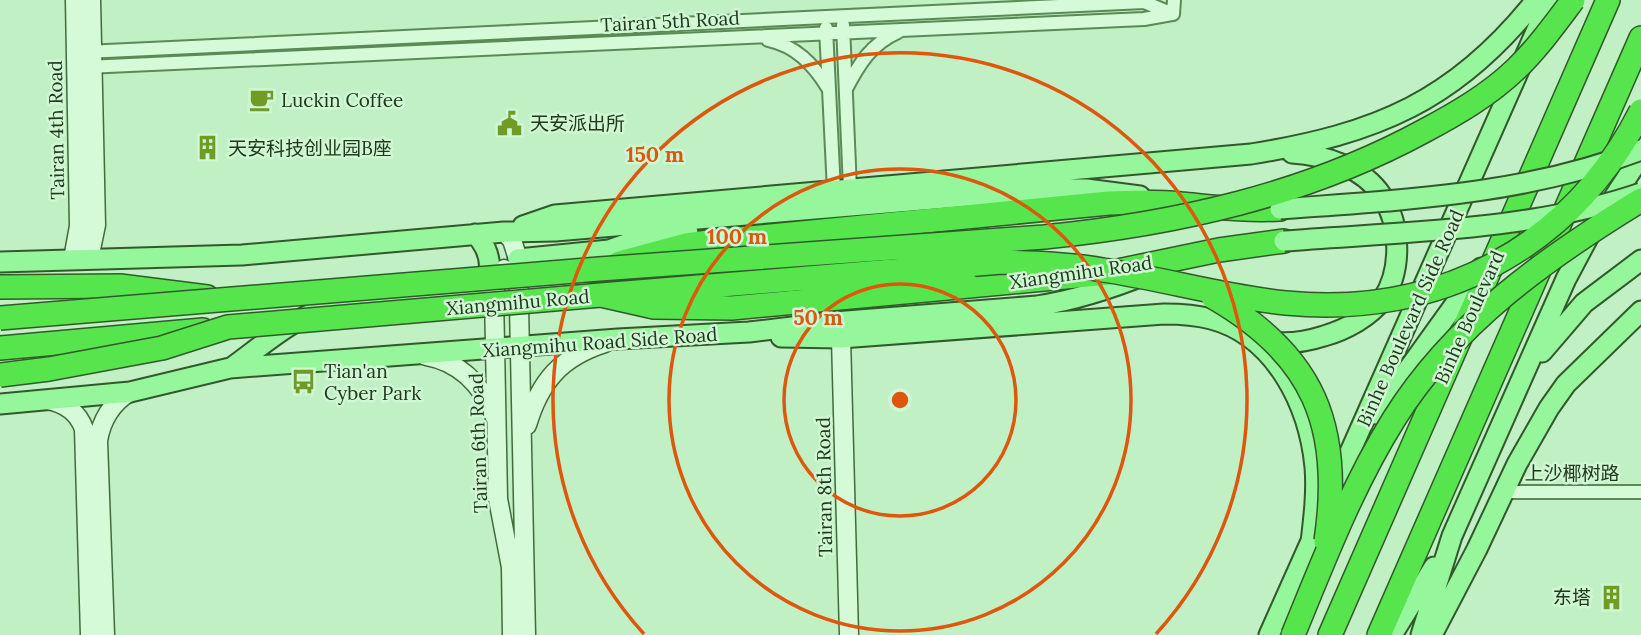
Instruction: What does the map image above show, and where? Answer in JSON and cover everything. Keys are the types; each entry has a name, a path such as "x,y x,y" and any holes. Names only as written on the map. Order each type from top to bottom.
{"highway":[{"path":"599,269 1105,231 1166,220 1284,192 1399,145 1481,97 1515,70 1573,0"},
{"name":"Binhe Boulevard","path":"1330,635 1608,0"},
{"path":"1379,635 1641,38"},
{"path":"601,295 1002,262 1103,270 1286,303 1348,306 1401,299 1456,283 1509,257 1569,210 1606,169 1641,110"},
{"path":"1293,635 1374,452 1417,385 1471,324 1521,281 1579,239 1641,200"},
{"name":"Xiangmihu Road","path":"0,318 599,269 687,245 1110,203 1179,203 1230,210 1280,209"},
{"name":"Xiangmihu Road","path":"0,348 601,295 654,307 721,309 1108,273 1193,255 1284,241"},
{"path":"0,287 120,286 160,289 227,300"},
{"path":"1195,288 1230,307 1269,336 1300,371 1318,406 1328,448 1330,475 1329,511 1319,572"},
{"path":"0,375 49,369 162,348 228,327"}],"main road":[{"path":"1251,154 1322,141 1370,127 1410,110 1484,57 1517,24 1536,0"},
{"name":"Binhe Boulevard Side Road","path":"1269,635 1550,0"},
{"path":"1280,209 1476,192 1552,178 1641,150"},
{"path":"504,232 555,215 1251,154 1309,154 1332,160 1353,170 1369,181 1382,196 1396,238 1396,261 1391,282 1382,300 1367,315 1332,334 1289,343 1251,338"},
{"path":"1392,635 1452,536 1577,255 1641,156"},
{"path":"0,261 242,256 475,234 555,231 1054,189 1116,191 1179,203"},
{"path":"1284,241 1528,220 1641,193"},
{"path":"519,259 609,250 646,237 689,233 739,216"},
{"path":"230,369 303,317 326,308 360,301 458,293 478,288 488,273 490,258 484,243 475,234"},
{"path":"1354,444 1505,236"},
{"name":"Xiangmihu Road Side Road","path":"0,404 130,392 230,369 618,339 749,332 834,322 1037,306 1070,301 1106,291 1193,255"},
{"path":"1526,372 1584,303 1641,260"},
{"path":"1432,635 1549,408 1566,384 1641,311"},
{"path":"749,332 813,339 841,338 1164,314 1187,314 1234,327 1251,338 1270,357 1287,378 1300,403 1310,435 1315,480 1311,542"},
{"path":"1489,524 1497,437"},
{"path":"1421,635 1452,536"}],"street":[{"name":"Tairan 4th Road","path":"75,0 84,60 96,225 81,259"},
{"name":"Tairan 4th Road","path":"84,60 91,0"},
{"path":"1167,0 1173,14"},
{"path":"1173,14 1174,0"},
{"name":"Tairan 5th Road","path":"84,60 842,16 1144,2 1173,14"},
{"name":"Tairan 5th Road","path":"84,60 826,34 1144,19 1173,14"},
{"path":"842,16 846,90 842,190"},
{"path":"825,17 829,89 842,190"},
{"path":"846,90 864,57 886,38 903,30"},
{"path":"754,37 774,41 799,53 820,74 829,89"},
{"path":"504,232 512,240 519,259 526,635"},
{"name":"Tairan 6th Road","path":"512,635 510,567 498,499 495,287 501,272 519,259"},
{"name":"Tairan 8th Road","path":"841,338 849,635"},
{"path":"523,452 534,403 560,365 587,349 618,339"},
{"path":"419,354 447,361 468,376 489,403 497,422"},
{"path":"105,635 98,441 108,414 119,400 130,392"},
{"path":"43,400 57,402 69,409 78,417 83,429 90,635"},
{"name":"上沙椰树路","path":"1504,492 1641,492"}],"place":[{"name":"Luckin Coffee","path":"261,100"},
{"name":"天安派出所","path":"510,123"},
{"name":"天安科技创业园B座","path":"208,148"},
{"name":"Tian'an Cyber Park","path":"304,382"},
{"name":"东塔","path":"1611,597"}]}
